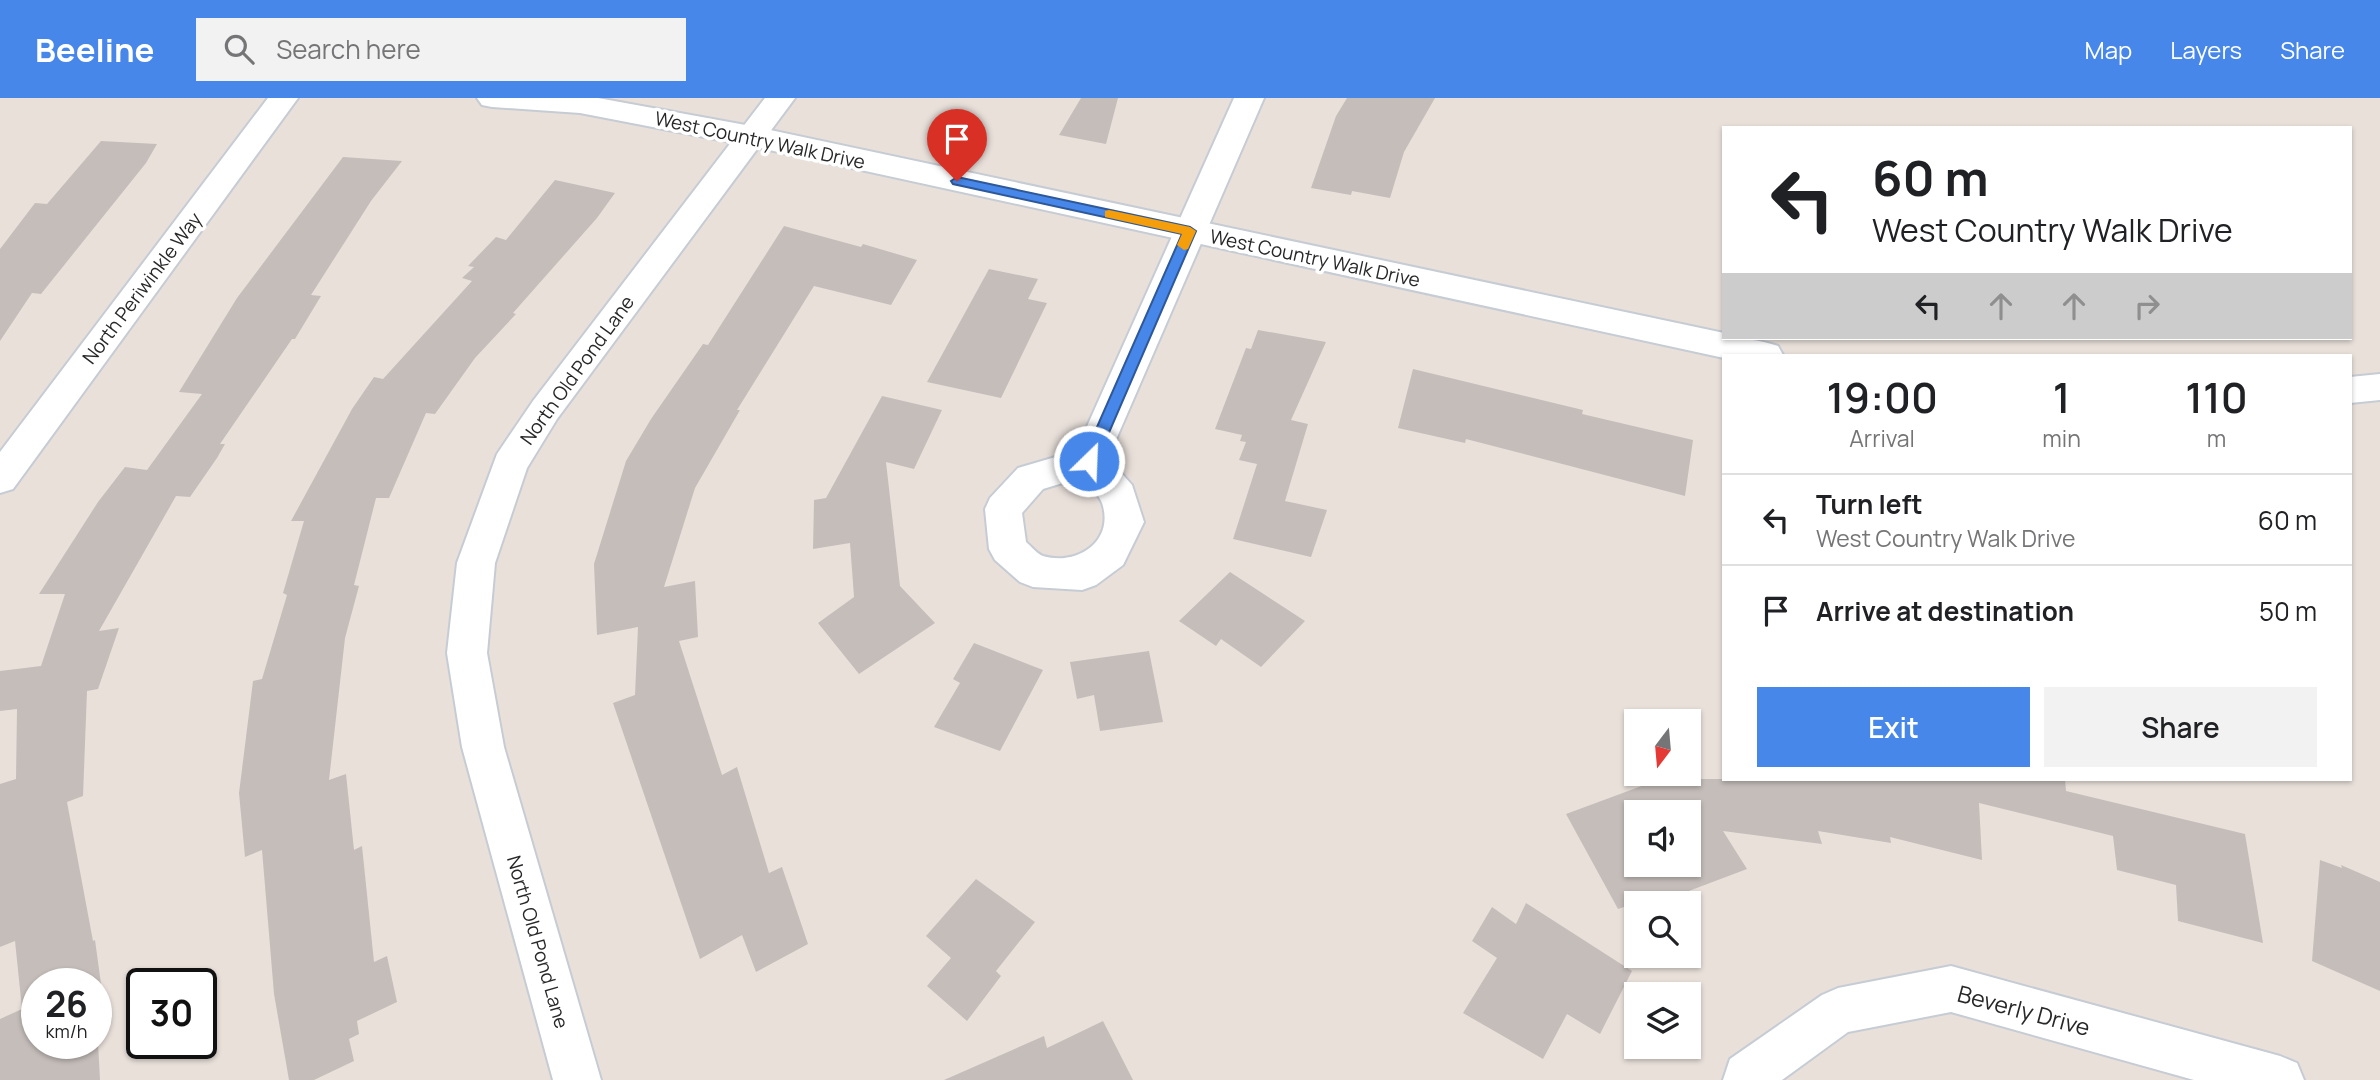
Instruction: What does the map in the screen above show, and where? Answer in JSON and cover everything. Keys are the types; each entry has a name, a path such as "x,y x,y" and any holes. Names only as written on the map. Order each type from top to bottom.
{"street":[{"name":"North Periwinkle Way","path":"0,479 283,98"},
{"name":"West Country Walk Drive","path":"492,98 580,104 751,136 1761,354"},
{"name":"North Old Pond Lane","path":"577,1080 483,747 467,653 476,563 510,464 538,421 780,98"},
{"path":"1089,461 1249,98"},
{"path":"2352,390 2380,387"},
{"name":"Beverly Drive","path":"1747,1080 1747,1076 1838,1011 1951,989 2280,1080"}],"building":[{"path":"1081,98 1118,98 1106,144 1059,135"},
{"path":"1347,98 1435,98 1404,152 1390,198 1352,191 1351,195 1311,188 1336,116"},
{"path":"101,141 157,144 146,163 41,294 32,293 0,341 0,249 35,203 47,204"},
{"path":"343,157 402,161 371,201 311,295 321,296 295,339 292,339 220,444 225,444 217,458 190,497 176,496 99,631 119,628 98,689 87,691 83,796 67,802 99,968 21,968 21,999 15,941 0,947 0,784 16,779 17,709 0,711 0,671 41,666 65,594 39,594 98,502 125,467 147,470 202,394 179,392 237,298"},
{"path":"555,180 615,193 597,218 513,313 516,314 475,358 435,414 426,413 389,498 376,498 354,585 359,586 345,638 329,780 346,774 354,850 362,846 374,962 387,956 397,1002 357,1021 359,1034 349,1039 354,1061 314,1080 289,1080 274,994 262,850 245,857 239,793 253,681 262,679 287,595 283,593 304,521 291,521 352,409 374,377 383,379 472,281 462,278 474,267 468,266 496,237 506,240"},
{"path":"784,226 861,247 863,244 917,260 891,305 814,286 737,410 740,410 695,488 664,587 695,581 698,637 679,641 722,775 737,767 769,873 782,867 808,944 756,972 742,935 700,959 613,703 635,695 638,627 597,635 594,564 626,461 651,419 703,344 708,345"},
{"path":"989,269 1038,279 1028,299 1047,303 1001,398 927,382"},
{"path":"1258,330 1326,342 1291,420 1308,424 1285,501 1327,510 1311,557 1233,539 1257,464 1239,460 1246,442 1240,441 1242,435 1215,429 1246,348 1251,349"},
{"path":"1413,369 1693,440 1685,496 1466,439 1465,443 1398,428"},
{"path":"882,396 942,410 914,469 886,462 900,586 935,623 859,674 818,623 854,597 850,543 813,549 814,500 826,498"},
{"path":"1230,572 1305,621 1261,667 1221,639 1216,646 1179,621"},
{"path":"974,643 1043,670 1000,751 934,727 960,683 953,679"},
{"path":"1149,651 1163,722 1100,731 1094,695 1077,699 1070,662"},
{"path":"1701,779 2065,781 2066,791 2245,834 2263,943 2178,921 2176,885 2117,870 2113,836 1979,803 1982,860 1890,837 1891,843 1818,831 1822,844 1723,831 1747,869 1689,891 1624,891 1624,907 1618,909 1566,814 1642,786 1701,786"},
{"path":"2320,860 2342,868 2341,865 2380,882 2380,991 2312,961"},
{"path":"976,879 1035,922 996,971 1001,976 967,1021 927,986 951,958 926,936"},
{"path":"1526,903 1632,971 1624,982 1600,1034 1567,1014 1543,1059 1463,1013 1497,958 1472,941 1492,907 1516,924"},
{"path":"21,1009 21,1059 99,1059 100,1080 0,1080 0,1019"},
{"path":"1103,1021 1133,1080 944,1080 1044,1036 1047,1048"}],"slow traffic":[{"path":"1109,214 1190,231 1184,245"}],"route":[{"path":"957,181 1190,231 1089,461"}]}
